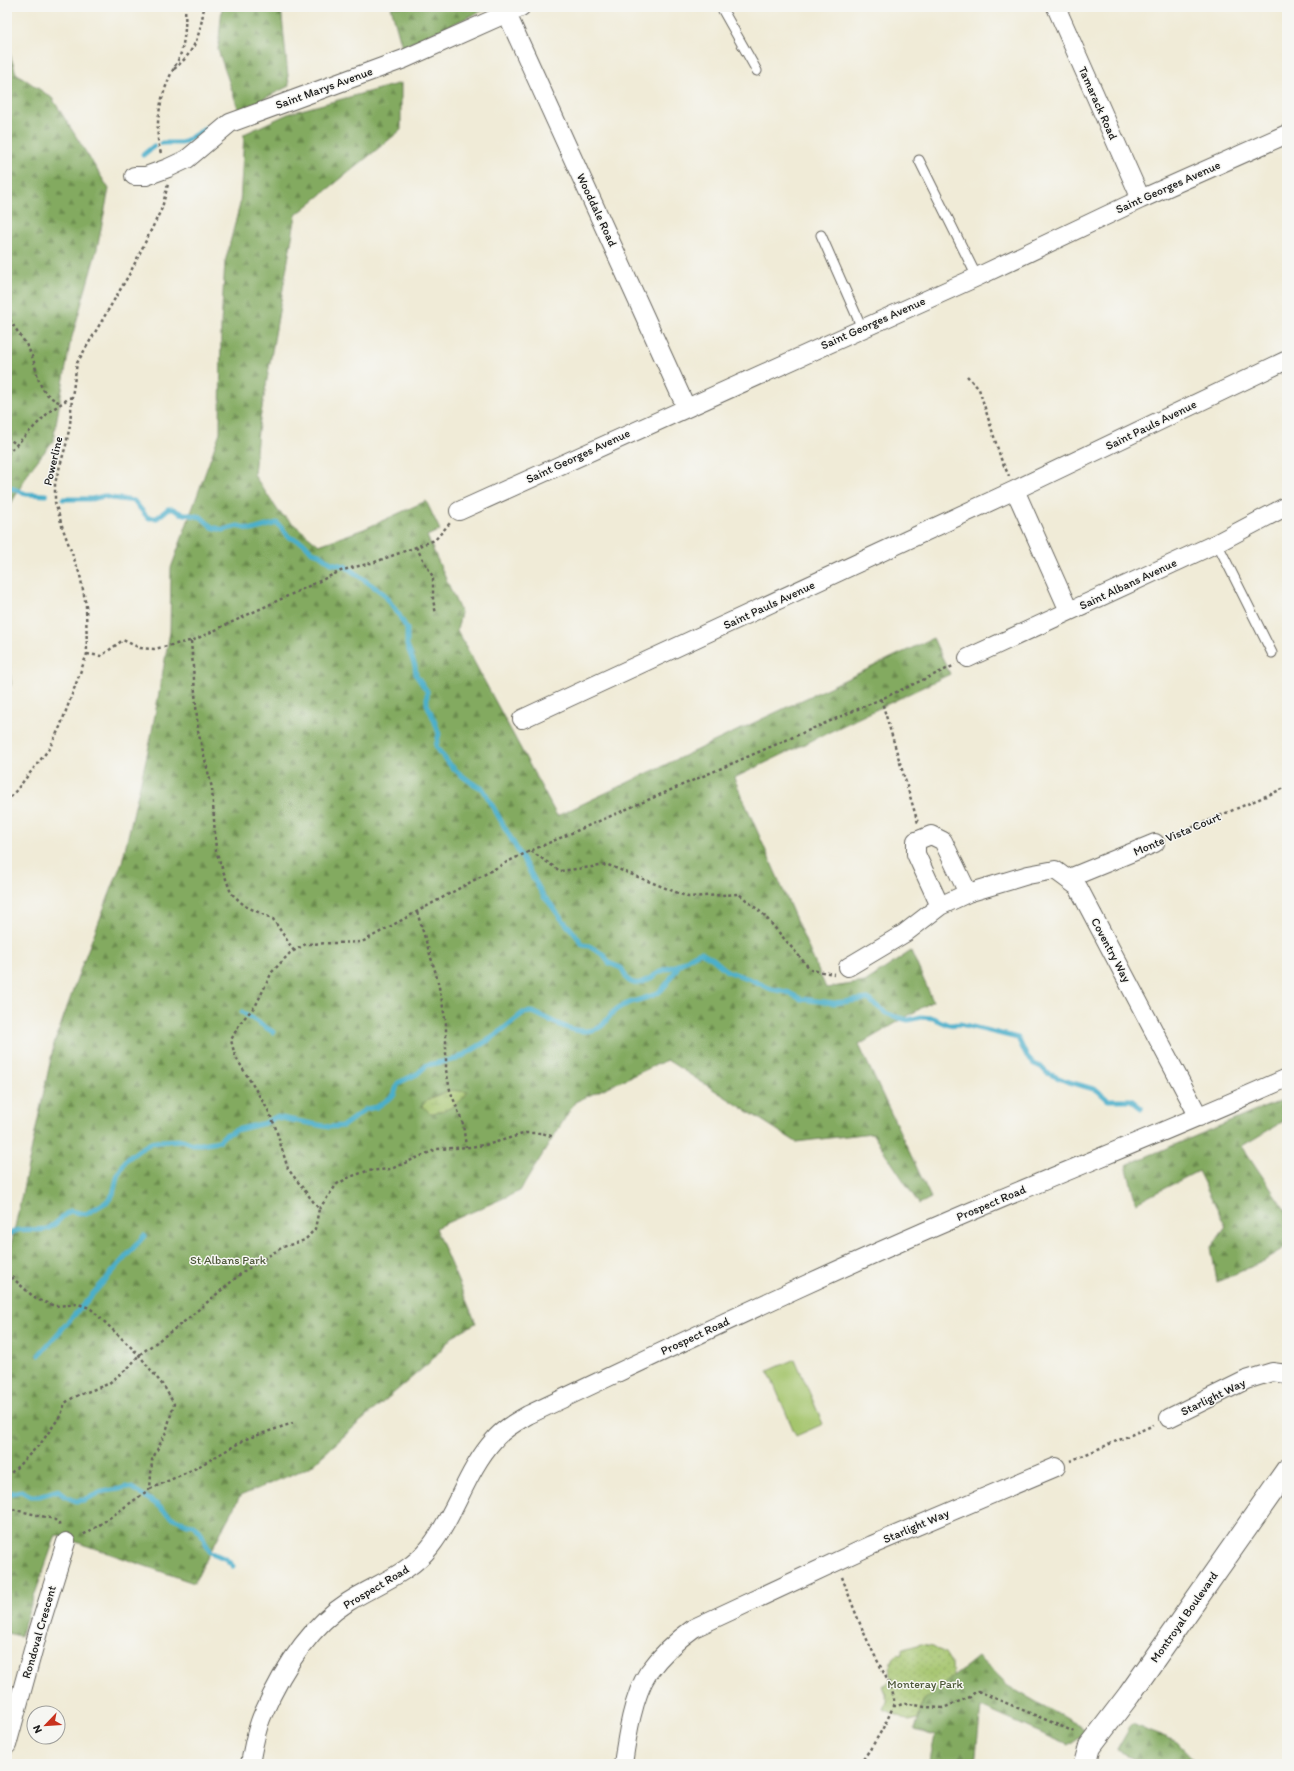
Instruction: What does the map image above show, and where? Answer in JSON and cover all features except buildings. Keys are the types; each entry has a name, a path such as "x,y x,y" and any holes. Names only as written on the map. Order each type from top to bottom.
{"street":[{"name":"Tamarack Road","path":"1056,7 1141,199"},
{"name":"Saint Marys Avenue","path":"134,176 146,176 187,159 230,122 404,59 514,10"},
{"name":"Wooddale Road","path":"514,10 686,407"},
{"name":"Saint Georges Avenue","path":"459,511 976,277 1141,199 1287,134"},
{"name":"Saint Pauls Avenue","path":"522,720 1015,490 1287,360"},
{"path":"1015,490 1069,611"},
{"name":"Saint Albans Avenue","path":"968,658 1217,543 1287,506"},
{"path":"940,906 916,854 916,841 931,835 943,841 968,893"},
{"name":"Monte Vista Court","path":"1067,879 1155,843"},
{"name":"Coventry Way","path":"848,967 905,933 940,906 968,893 1028,875 1055,870 1078,887 1199,1117"},
{"name":"Prospect Road","path":"250,1764 262,1715 277,1685 299,1651 321,1624 347,1602 394,1577 418,1560 431,1546 447,1521 481,1456 494,1439 508,1427 528,1415 774,1299 990,1203 1199,1117 1287,1078"},
{"name":"Starlight Way","path":"1169,1418 1246,1380 1272,1372 1287,1374"},
{"name":"Starlight Way","path":"623,1764 635,1702 648,1674 664,1654 680,1638 694,1628 872,1545 1056,1467"},
{"name":"Montroyal Boulevard","path":"1085,1764 1090,1746 1142,1676 1287,1470"},
{"name":"Rondoval Crescent","path":"7,1745 38,1632 66,1542"}],"lane":[{"path":"721,7 757,71"},
{"path":"919,160 976,277"},
{"path":"821,235 862,328"},
{"path":"1217,543 1272,654"}],"path":[{"path":"168,168 158,144 158,129 163,94 180,56 186,24 185,7"},
{"path":"173,71 185,60 195,46 201,29 204,7"},
{"name":"Powerline","path":"7,802 49,749 60,727 87,654 86,605 80,575 55,502 55,482 66,445 70,425 77,363 130,273 162,208 168,187 168,168"},
{"path":"7,314 29,350 39,381 50,399 61,403"},
{"path":"967,376 979,389 1002,459"},
{"path":"7,454 50,411 72,397"},
{"path":"7,437 17,445"},
{"path":"87,654 101,656 123,640 140,648 154,649 191,641 343,570 375,562 435,540 440,536 459,511"},
{"path":"416,547 433,577 433,600 436,614"},
{"path":"191,641 198,731 212,788 216,851 231,893 245,906 272,919 294,951"},
{"path":"319,1209 288,1169 275,1126 268,1110 235,1056 232,1040 240,1023 256,1005 272,972 294,951 306,944 362,942 507,862 530,851 882,699 968,658"},
{"path":"882,699 917,820"},
{"name":"Monte Vista Court","path":"1155,843 1287,788"},
{"path":"530,851 560,871 608,865 688,897 739,894 763,914 811,970 836,975 848,967"},
{"path":"417,912 436,974 445,1017 447,1041 446,1070 453,1097 463,1124 466,1147"},
{"path":"7,1477 41,1443 61,1415 66,1403 74,1397 108,1384 130,1366 139,1355 185,1321 244,1271 283,1247 305,1240 315,1229 319,1209 337,1184 350,1177 367,1172 391,1169 437,1149 490,1144 526,1133 542,1134 554,1137"},
{"path":"7,1273 36,1299 54,1306 78,1304 90,1308 139,1355 165,1388 174,1404 166,1432 152,1460 150,1489"},
{"name":"Starlight Way","path":"1056,1467 1169,1418"},
{"path":"7,1508 54,1519 60,1524 62,1536 66,1542 76,1542 80,1536 98,1526 150,1489 196,1468 246,1439 293,1423"},
{"path":"837,1562 866,1637 887,1680 894,1700 871,1750 859,1764"},
{"path":"892,1706 905,1703 925,1707 943,1708 970,1697 978,1691 1079,1734"}],"green space":[{"path":"222,7 281,7 289,86 239,111 218,50"},
{"path":"391,7 491,7 402,47"},
{"path":"7,45 16,73 52,98 109,189 97,249 70,344 53,441 30,470 7,511"},
{"name":"St Albans Park","path":"401,83 401,130 296,215 258,431 254,475 279,512 319,545 364,529 426,501 440,530 427,536 461,613 457,630 557,816 933,638 950,674 734,778 826,988 865,982 911,951 933,1001 859,1045 931,1198 919,1204 872,1133 796,1142 667,1060 575,1102 520,1191 435,1228 476,1323 454,1335 430,1362 310,1467 240,1496 194,1583 56,1535 20,1636 7,1633 7,1264 54,1044 82,965 122,862 150,742 170,632 171,568 220,432 221,323 225,262 240,204 244,134 290,113"},
{"path":"7,628 11,685 7,688"},
{"path":"450,1090 468,1092 461,1101 452,1107 441,1111 430,1113 422,1106 427,1100"},
{"path":"1287,1098 1287,1119 1242,1146 1285,1210 1287,1209 1287,1247 1264,1261 1217,1282 1211,1247 1226,1227 1198,1171 1136,1203 1126,1165"},
{"path":"795,1359 823,1424 796,1436 768,1371"},
{"name":"Monteray Park","path":"921,1644 933,1646 945,1653 952,1664 953,1676 962,1700 918,1719 909,1721 884,1709 888,1701 882,1686 892,1681 891,1667 897,1654 901,1655 903,1649"},
{"path":"978,1657 1008,1686 1088,1731 1068,1745 981,1707 975,1764 929,1764 935,1736 915,1730 923,1701"},
{"path":"1132,1724 1176,1741 1198,1764 1146,1764 1117,1750"}],"waterway":[{"path":"162,143 182,143 207,128 213,129"},
{"path":"143,155 154,146"},
{"path":"7,486 26,494 46,495"},
{"path":"63,499 92,499 104,496 134,501 148,518 157,518 168,509 173,509 180,513 201,517 212,527 223,530 238,526 252,530 277,523 289,537 304,543 312,552 319,554 331,563 345,566 384,594 407,629 407,645 415,666 416,675 427,691 427,704 439,734 436,746 456,771 483,789 544,897 583,945 589,946 604,955 609,963 621,968 627,979 631,982 641,983 646,981 666,969 680,964 701,952 713,959 727,971 771,989 787,992 801,999 834,1003 868,999 886,1013 896,1017 908,1020 921,1017 933,1018 949,1025 960,1024 1018,1038 1026,1055 1034,1064 1041,1067 1047,1073 1066,1081 1097,1090 1108,1100 1131,1100 1141,1108"},
{"path":"7,1237 18,1230 47,1229 70,1211 86,1214 108,1201 113,1194 118,1174 126,1160 151,1143 159,1141 183,1140 193,1144 201,1144 219,1141 225,1135 236,1130 265,1123 276,1117 329,1127 343,1126 366,1109 377,1107 394,1095 398,1083 417,1074 427,1065 457,1059 492,1038 523,1013 535,1013 574,1030 593,1030 602,1026 613,1012 622,1006 659,992 668,983 679,965"},
{"path":"242,1012 273,1032"},
{"path":"39,1355 144,1236"},
{"path":"7,1494 21,1491 31,1496 39,1496 59,1490 64,1496 76,1501 84,1500 104,1491 125,1487 132,1488 156,1504 171,1517 193,1525 200,1531 210,1552 226,1559 233,1566"}]}
